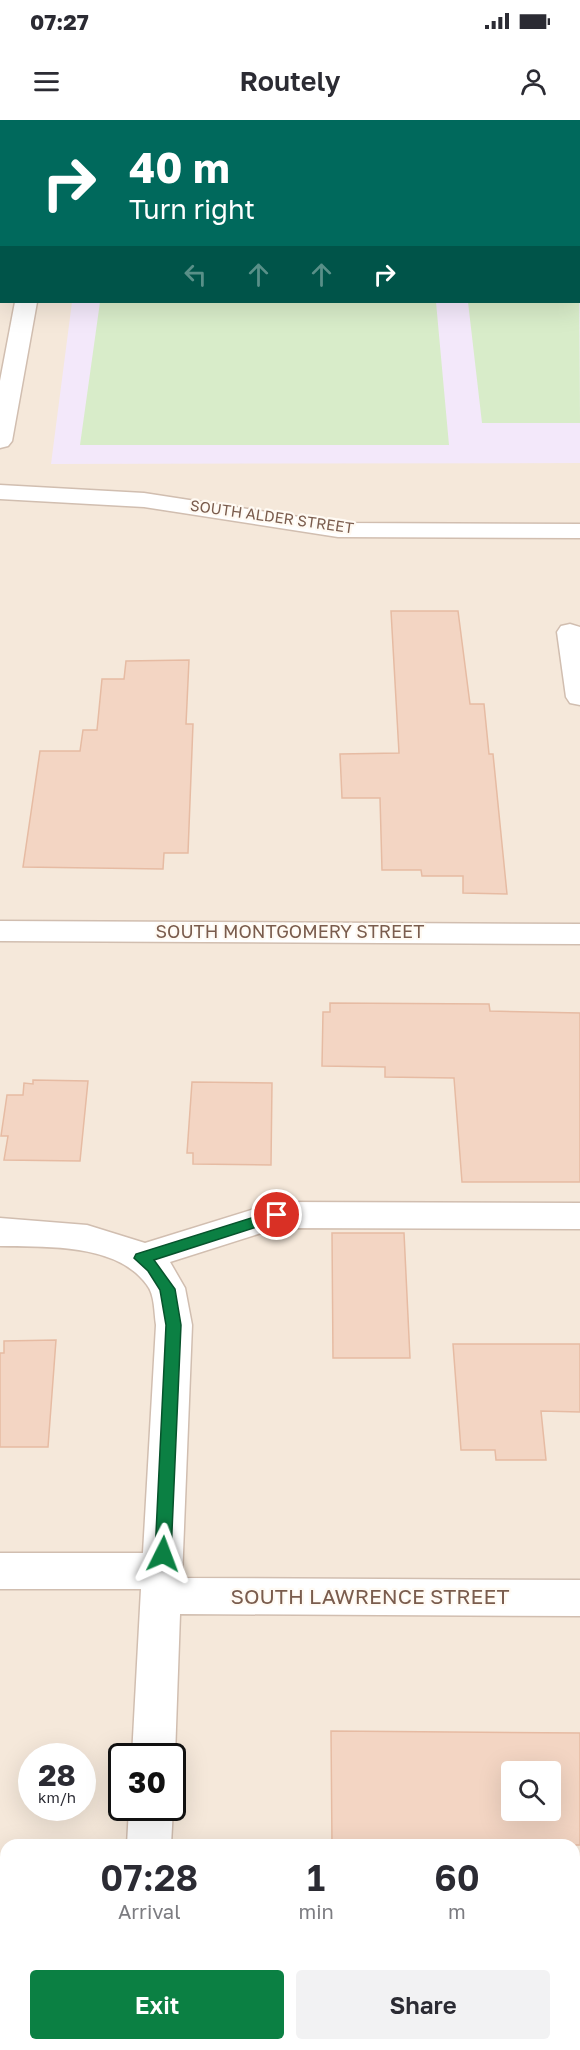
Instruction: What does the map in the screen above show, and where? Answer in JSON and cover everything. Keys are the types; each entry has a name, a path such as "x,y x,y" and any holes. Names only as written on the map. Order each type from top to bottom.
{"street":[{"path":"0,441 8,353 26,303"},
{"name":"SOUTH ALDER STREET","path":"0,492 144,500 338,530 580,531"},
{"path":"570,632 580,697"},
{"name":"SOUTH MONTGOMERY STREET","path":"0,931 580,934"},
{"path":"141,1258 277,1215 580,1216"},
{"path":"0,1232 51,1234 115,1246 141,1258 153,1267 168,1289 174,1325 154,1743"},
{"name":"SOUTH LAWRENCE STREET","path":"0,1571 162,1583 580,1598"},
{"path":"149,1839 150,1821"}],"shaded area":[{"path":"0,303 580,303 580,1839 0,1839"},
{"path":"72,303 580,303 580,463 51,464"}],"green space":[{"path":"100,303 436,303 449,445 80,445"},
{"path":"468,303 579,303 580,423 482,423"}],"building":[{"path":"391,611 458,611 470,704 484,704 489,754 493,754 507,894 463,893 463,876 422,876 421,870 382,870 380,798 342,798 340,754 399,753"},
{"path":"189,660 186,724 193,724 188,853 164,853 163,869 23,867 40,751 80,751 83,730 97,730 102,679 124,679 126,661"},
{"path":"330,1003 489,1004 490,1011 580,1013 580,1182 462,1182 454,1078 385,1077 385,1067 322,1066 323,1012 330,1012"},
{"path":"33,1080 88,1081 80,1161 4,1160 8,1136 1,1136 7,1095 23,1095 24,1083 33,1084"},
{"path":"192,1082 272,1083 271,1165 193,1164 193,1153 187,1153"},
{"path":"332,1233 404,1233 410,1358 333,1358"},
{"path":"56,1340 48,1447 0,1447 0,1353 4,1353 4,1341"},
{"path":"453,1344 580,1344 580,1412 541,1411 546,1460 496,1460 495,1450 461,1450"},
{"path":"331,1731 580,1733 580,1839 332,1839"}],"route":[{"path":"163,1554 174,1325 168,1289 153,1267 141,1258 277,1215"}]}
